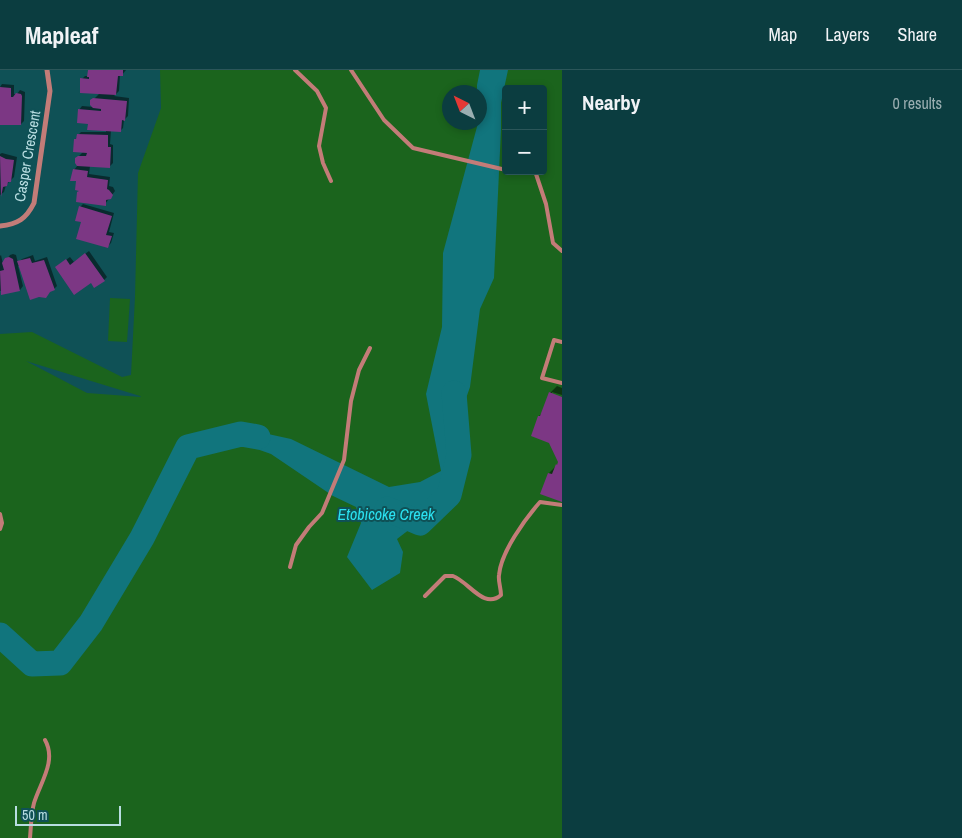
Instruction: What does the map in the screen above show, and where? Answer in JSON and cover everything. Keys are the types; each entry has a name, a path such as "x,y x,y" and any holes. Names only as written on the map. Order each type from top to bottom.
{"street":[{"name":"Casper Crescent","path":"0,226 22,220 27,216 34,203 50,91 48,70"}],"lane":[{"path":"295,70 317,91 326,108 320,146 323,163 331,181"},
{"path":"351,70 384,120 413,148 502,169"},
{"path":"536,175 546,204 554,242 562,251"},
{"path":"562,342 554,340 542,378 562,383"},
{"path":"290,567 296,545 322,513 344,460 351,401 359,370 370,348"},
{"path":"424,596 445,576 453,576 481,596 490,600 496,599 501,595 498,578 500,566 524,520 540,502 562,505"},
{"path":"0,514 2,523 0,529"},
{"path":"30,838 33,804 49,760 48,747 45,740"}],"green space":[{"path":"160,70 562,70 562,838 0,838 0,334 32,332 122,377 131,375 138,173 161,108","holes":["26,361 140,396 141,397 87,393"]},
{"path":"110,298 130,299 127,342 108,341"}],"water":[{"name":"Etobicoke Creek","path":"480,70 508,70 505,85 502,85 494,278 480,309 470,387 455,430 450,487 436,509 397,539 403,552 400,573 372,590 347,557 361,523 356,507 333,496 271,454 218,435 259,432 291,439 389,487 420,482 441,471 426,394 442,327 443,253 476,130 487,130 487,85 477,85"}],"building":[{"path":"88,70 123,70 123,76 118,76 116,95 80,93 80,78 89,79 87,77"},
{"path":"0,87 11,88 11,97 16,93 21,94 21,125 0,125"},
{"path":"93,98 127,101 125,121 122,120 121,132 87,130 88,124 77,123 78,109 101,111 101,109 93,108 90,105 90,100"},
{"path":"77,134 108,135 108,147 111,147 110,168 77,166 75,158 86,156 87,153 73,152 74,139 76,139"},
{"path":"0,156 14,160 11,182 8,182 7,186 3,187 1,197"},
{"path":"73,169 88,171 87,177 108,180 107,189 113,195 111,199 106,200 106,206 76,202 77,192 79,191 75,190 76,181 70,181"},
{"path":"79,206 112,216 106,235 112,236 108,248 76,239 81,222 75,221"},
{"path":"85,253 105,281 94,288 91,283 74,295 55,267 66,259 70,265"},
{"path":"5,258 13,259 20,291 1,295 0,271 4,270 2,263"},
{"path":"30,258 32,263 44,260 55,290 50,292 46,298 39,297 30,300 17,261"},
{"path":"549,392 562,397 562,502 540,494 548,473 552,474 558,462 549,443 531,436"}],"waterway":[{"name":"Etobicoke Creek","path":"387,509 420,523 449,495 459,455 454,393"},
{"name":"Etobicoke Creek","path":"0,635 32,664 60,663 91,623 142,538 188,447 241,434 258,437"}]}
